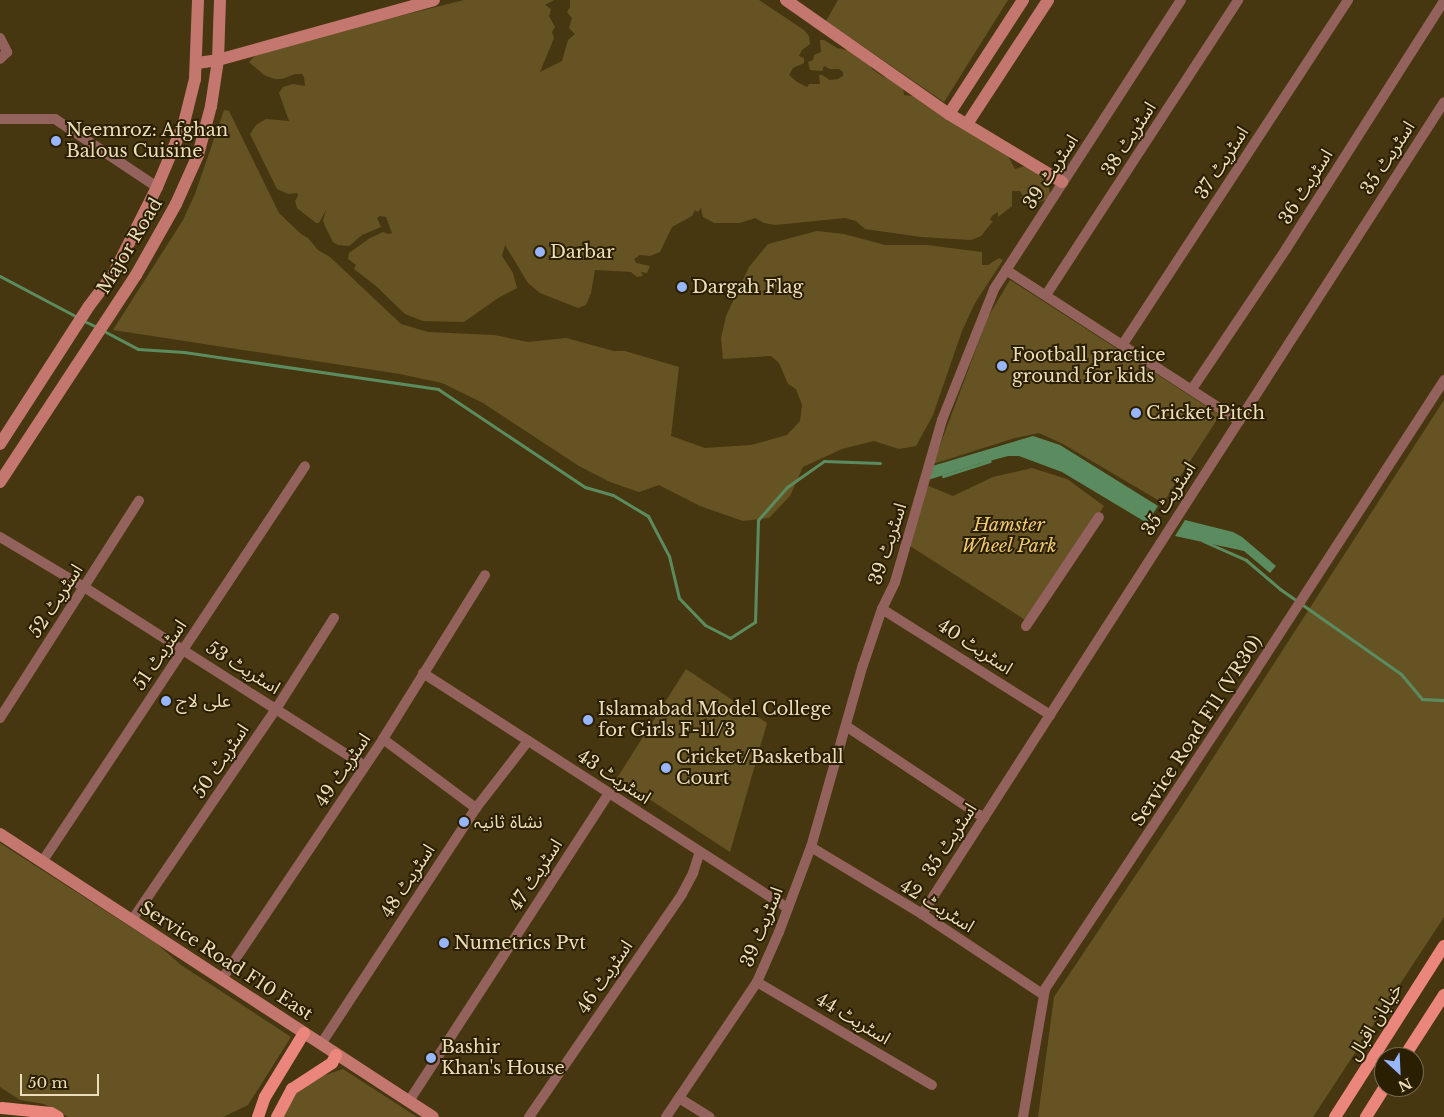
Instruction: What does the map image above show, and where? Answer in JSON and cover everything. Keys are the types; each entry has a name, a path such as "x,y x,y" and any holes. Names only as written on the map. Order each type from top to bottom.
{"main road":[{"name":"خیابان اقبال","path":"1335,1117 1444,946"},
{"path":"1410,1047 1444,995"},
{"path":"258,1117 265,1097 304,1033"},
{"path":"277,1117 292,1089 332,1063 336,1055"},
{"path":"1366,1117 1379,1097"},
{"path":"1,1107 16,1117"},
{"path":"1,1107 51,1113 58,1117"}],"street":[{"name":"Major Road","path":"0,444 89,306 114,273 157,187 184,123 195,78 198,0"},
{"name":"Major Road","path":"0,482 131,282 176,204 198,155 211,106 218,60 220,0"},
{"path":"197,63 218,60 434,0"},
{"path":"786,0 949,114 1062,182"},
{"path":"949,114 1023,0"},
{"path":"967,124 1048,0"},
{"name":"اسٹریٹ 39","path":"666,1117 757,982 771,954 811,848 846,726 882,609 903,555 942,420 990,297 1062,182 1181,0"},
{"name":"اسٹریٹ 38","path":"1046,296 1238,0"},
{"name":"اسٹریٹ 37","path":"1123,344 1348,0"},
{"name":"اسٹریٹ 36","path":"1192,389 1286,249 1444,1"},
{"path":"0,38 7,52 0,59"},
{"name":"اسٹریٹ 35","path":"922,914 1444,102"},
{"path":"0,119 54,119 157,187"},
{"path":"1006,270 1123,344 1239,421"},
{"path":"114,273 131,282"},
{"name":"Service Road F11 (VR30)","path":"1023,1117 1045,989 1289,620 1444,380"},
{"name":"اسٹریٹ 51","path":"42,862 305,466"},
{"name":"اسٹریٹ 52","path":"0,718 138,501"},
{"path":"1026,626 1099,517"},
{"name":"اسٹریٹ 53","path":"0,537 84,586 365,766"},
{"name":"اسٹریٹ 49","path":"222,979 383,739 485,575"},
{"name":"اسٹریٹ 40","path":"882,609 1050,714"},
{"name":"اسٹریٹ 50","path":"132,920 276,709 334,618"},
{"name":"اسٹریٹ 43","path":"423,673 788,908"},
{"path":"846,726 984,818"},
{"path":"383,739 476,808"},
{"name":"اسٹریٹ 48","path":"321,1044 476,808 528,741"},
{"name":"اسٹریٹ 47","path":"409,1101 608,793"},
{"name":"Service Road F10 East","path":"0,834 433,1117"},
{"name":"اسٹریٹ 42","path":"811,848 922,914 1044,995"},
{"name":"اسٹریٹ 46","path":"529,1117 682,894 693,873 700,852"},
{"name":"اسٹریٹ 44","path":"757,982 932,1085"},
{"path":"679,1098 709,1117"}],"green space":[{"path":"464,0 554,0 545,5 551,9 549,16 555,27 552,32 554,38 540,72 562,61 568,40 575,34 569,28 572,18 567,12 570,7 570,0 759,0 804,30 809,36 810,44 802,50 799,56 804,58 804,63 793,68 789,75 797,82 807,87 809,84 820,84 819,75 830,80 843,76 843,72 839,69 830,69 824,66 822,71 810,70 808,62 813,60 814,55 821,52 820,40 824,40 837,48 852,51 858,58 868,62 872,69 884,77 887,75 903,88 904,95 913,96 1007,154 1015,169 1025,166 1048,180 1050,194 1046,200 1032,204 1031,198 1020,198 1023,196 1020,191 1012,191 1012,206 998,217 998,212 992,216 990,220 993,221 981,236 971,240 921,237 865,229 856,221 845,218 775,225 764,223 755,218 740,223 714,223 703,217 701,208 698,212 695,210 692,216 672,227 660,252 650,256 640,255 634,259 636,263 650,266 647,273 641,272 643,276 637,277 631,272 595,270 591,293 586,305 578,308 540,293 528,283 505,245 502,256 513,273 517,288 498,298 464,322 423,321 405,314 376,286 354,269 356,265 348,259 349,253 370,238 383,232 392,233 386,217 380,216 377,218 381,227 362,235 349,246 338,245 333,242 325,226 323,220 326,210 319,223 316,223 297,208 295,201 298,196 297,193 288,194 277,189 250,134 256,125 266,119 289,121 279,93 283,87 293,84 305,86 304,77 302,74 295,74 282,79 275,79 264,75 249,62 258,53 268,49"},
{"path":"838,0 1008,0 944,102 826,21"},
{"path":"224,110 229,111 279,213 301,234 308,238 318,250 330,257 401,324 428,332 494,335 528,342 566,338 614,351 625,351 679,367 671,436 705,448 751,445 787,435 800,421 802,405 796,389 788,384 779,363 771,356 723,359 721,338 726,316 749,267 768,244 817,231 844,234 885,245 927,245 982,252 982,265 988,265 999,258 1003,260 975,303 962,331 933,415 916,446 899,449 874,441 842,449 803,467 790,496 769,518 743,521 700,506 659,485 639,492 610,482 579,466 483,403 442,383 400,374 113,330 183,220 195,194"},
{"path":"1010,280 1220,415 1163,503 1063,444 1039,433 1015,438 933,464 988,317"},
{"path":"1444,400 1444,917 1313,1117 1038,1117 1054,997 1182,806"},
{"name":"Hamster Wheel Park","path":"1032,468 1067,479 1104,506 1027,621 907,544 924,484 953,496 993,477"},
{"path":"686,669 767,723 730,852 617,778"},
{"path":"0,843 157,944 181,965 291,1037 248,1105 223,1117 68,1117 44,1104 20,1100 0,1087"},
{"path":"343,1069 417,1117 283,1117 294,1095 314,1079"}],"shaded area":[{"path":"1033,436 1060,445 1158,506 1147,523 1062,472 1019,456 1008,456 925,481 929,467"},
{"path":"1185,520 1233,532 1242,537 1276,566 1270,573 1244,551 1175,536"}],"waterway":[{"path":"0,276 79,318"},
{"path":"84,321 97,327"},
{"path":"102,330 138,349 184,352 438,389 585,487 613,495 648,516 669,556 679,598 705,625 730,638 755,622 758,520 787,487 824,461 880,463"},
{"path":"943,476 990,461"},
{"path":"1203,541 1246,560 1280,589 1401,674 1422,699 1444,700"}],"place":[{"name":"Neemroz: Afghan Balous Cuisine","path":"56,141"},
{"name":"Darbar","path":"540,252"},
{"name":"Dargah Flag","path":"682,287"},
{"name":"Football practice ground for kids","path":"1002,366"},
{"name":"Cricket Pitch","path":"1136,413"},
{"name":"علی لاج","path":"166,701"},
{"name":"Islamabad Model College for Girls F-11/3","path":"588,720"},
{"name":"Cricket/Basketball Court","path":"666,768"},
{"name":"نشاۃ ثانیہ","path":"464,822"},
{"name":"Numetrics Pvt","path":"444,943"},
{"name":"Bashir Khan's House","path":"431,1058"}]}
